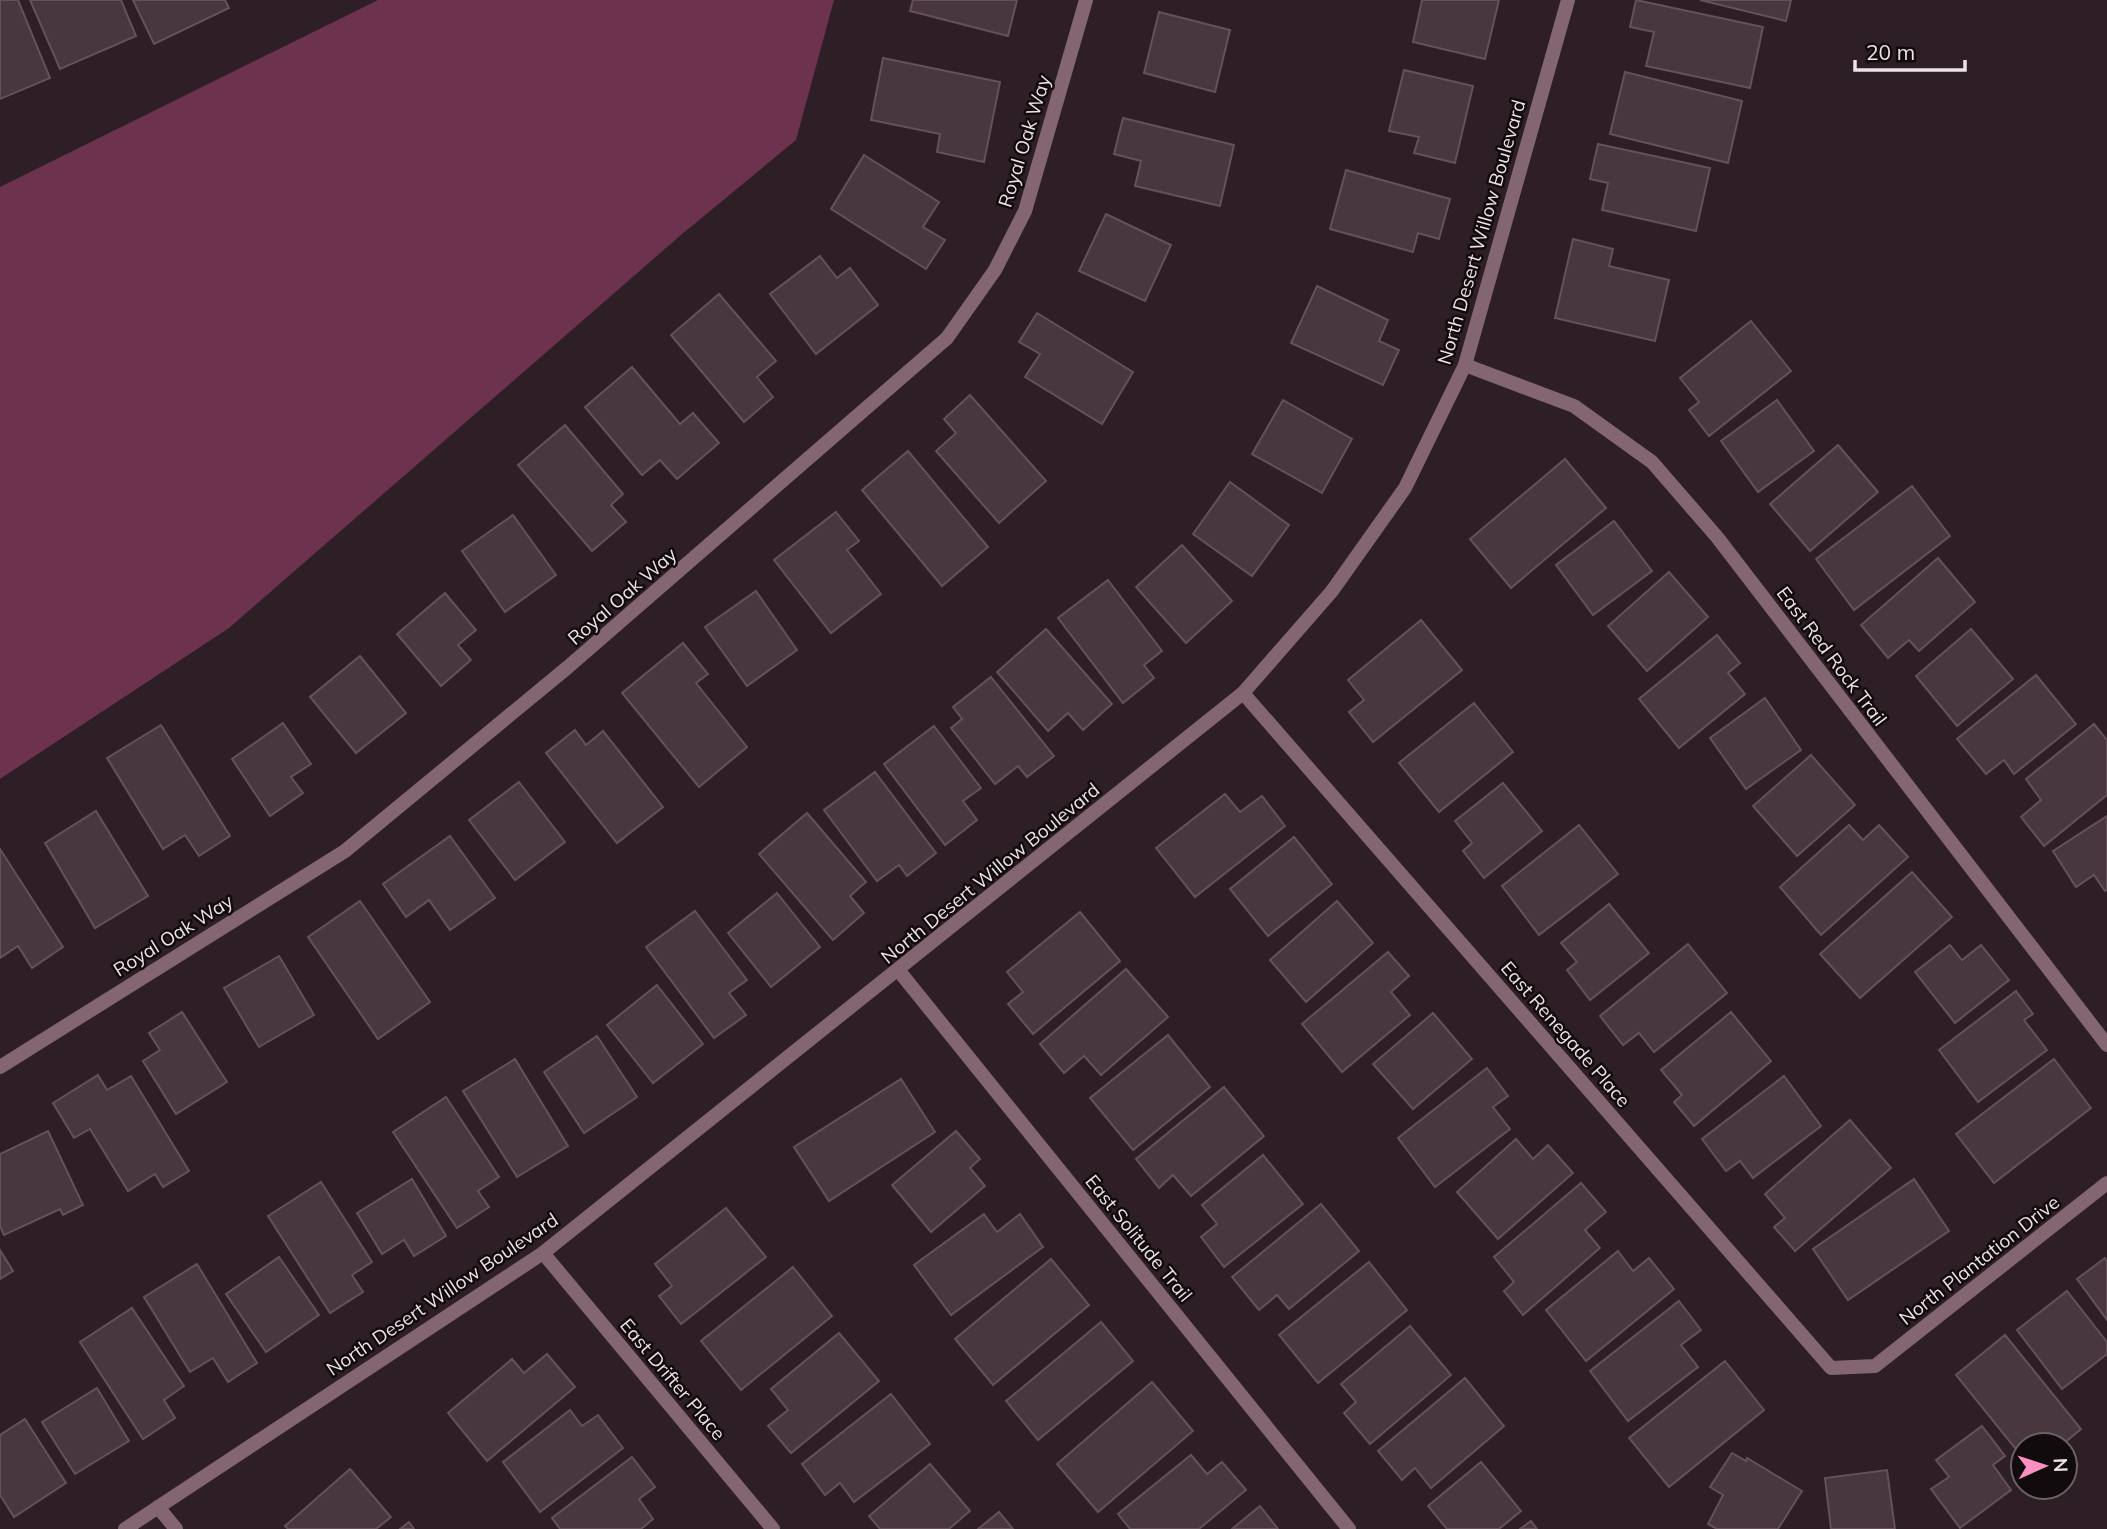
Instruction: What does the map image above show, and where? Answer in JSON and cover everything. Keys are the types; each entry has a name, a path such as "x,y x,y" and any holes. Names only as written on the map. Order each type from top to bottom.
{"street":[{"name":"Royal Oak Way","path":"0,1067 345,851 568,667 947,338 995,270 1025,211 1086,0"},
{"name":"North Desert Willow Boulevard","path":"125,1529 543,1253 899,971 1243,693 1332,591 1405,488 1465,365 1568,0"},
{"name":"East Red Rock Trail","path":"1465,365 1574,405 1652,462 1717,537 2107,1045"},
{"name":"East Renegade Place","path":"1243,693 1831,1368 1875,1366"},
{"name":"East Solitude Trail","path":"899,971 1349,1529"},
{"name":"North Plantation Drive","path":"1875,1366 2107,1183"},
{"name":"East Drifter Place","path":"543,1253 774,1529"},
{"path":"158,1507 176,1529"}],"shaded area":[{"path":"378,0 834,0 796,140 681,235 229,628 0,779 0,187"}],"building":[{"path":"0,0 18,0 50,78 0,99"},
{"path":"30,0 121,0 136,36 60,69"},
{"path":"133,0 225,0 229,8 154,44"},
{"path":"913,0 1017,0 1008,36 910,11"},
{"path":"1422,0 1499,0 1485,59 1413,42"},
{"path":"1636,0 1763,27 1750,88 1646,66 1654,32 1630,27"},
{"path":"1700,0 1791,0 1786,21"},
{"path":"1159,12 1230,30 1215,92 1144,73"},
{"path":"883,58 1000,82 984,162 937,152 940,134 871,120"},
{"path":"1404,70 1473,86 1455,163 1414,153 1419,137 1389,131"},
{"path":"1625,72 1742,101 1728,163 1610,134"},
{"path":"1123,118 1234,145 1220,206 1135,186 1141,161 1114,154"},
{"path":"1598,144 1710,168 1696,231 1602,210 1608,183 1590,179"},
{"path":"864,155 939,202 923,227 945,240 926,269 831,209"},
{"path":"1346,170 1450,199 1439,239 1418,233 1413,252 1330,229"},
{"path":"1106,214 1171,245 1145,301 1079,271"},
{"path":"1573,239 1613,249 1609,266 1669,280 1655,341 1555,318"},
{"path":"820,256 837,278 850,268 878,305 816,354 770,294"},
{"path":"1317,286 1388,320 1379,341 1399,350 1383,385 1291,343"},
{"path":"719,294 776,361 757,377 773,397 744,422 671,335"},
{"path":"1037,313 1133,372 1102,424 1025,377 1040,354 1019,342"},
{"path":"1751,321 1791,371 1709,436 1689,410 1699,402 1680,378"},
{"path":"632,367 680,424 693,413 719,443 677,479 660,460 642,475 585,407"},
{"path":"970,395 1046,481 999,523 936,451 956,433 944,419"},
{"path":"1283,400 1352,439 1322,493 1252,454"},
{"path":"1777,400 1814,451 1758,492 1721,441"},
{"path":"565,425 623,494 611,505 626,522 592,551 518,465"},
{"path":"1838,445 1878,492 1810,551 1770,504"},
{"path":"908,451 988,547 942,586 862,490"},
{"path":"1565,459 1606,508 1511,588 1470,539"},
{"path":"1230,482 1289,525 1252,576 1193,534"},
{"path":"1912,486 1950,536 1854,610 1816,559"},
{"path":"836,512 859,541 847,550 881,594 831,633 774,560"},
{"path":"513,515 556,575 505,612 462,551"},
{"path":"1614,521 1652,571 1593,615 1556,565"},
{"path":"1182,545 1232,601 1186,643 1136,587"},
{"path":"1938,558 1975,602 1919,651 1909,640 1888,658 1861,625"},
{"path":"1669,572 1708,617 1647,671 1608,626"},
{"path":"1108,580 1162,651 1144,665 1154,678 1123,703 1058,618"},
{"path":"756,591 797,650 747,686 705,627"},
{"path":"445,593 476,630 458,645 471,660 441,686 397,634"},
{"path":"1421,620 1462,670 1373,742 1349,712 1364,700 1348,680"},
{"path":"1046,629 1112,704 1083,730 1068,713 1048,731 997,672"},
{"path":"1971,629 2013,679 1957,726 1916,676"},
{"path":"1717,635 1740,663 1728,673 1745,694 1679,748 1639,699"},
{"path":"683,643 708,674 696,683 747,747 699,787 622,693"},
{"path":"360,656 406,713 356,753 310,697"},
{"path":"2036,675 2076,724 2014,774 2004,760 1986,774 1957,739"},
{"path":"991,677 1054,756 1027,777 1018,766 995,784 951,728 962,719 953,707"},
{"path":"1765,698 1801,750 1746,789 1710,738"},
{"path":"1474,703 1513,752 1439,812 1399,763"},
{"path":"283,723 311,764 291,777 303,793 270,816 232,759"},
{"path":"2094,724 2107,740 2107,795 2044,846 2021,817 2041,800 2026,779"},
{"path":"161,725 230,836 199,856 185,835 163,849 107,758"},
{"path":"934,726 981,788 963,801 977,820 945,845 884,764"},
{"path":"575,730 586,745 603,731 663,807 617,843 546,753"},
{"path":"1811,755 1855,805 1797,856 1753,806"},
{"path":"875,772 936,853 907,876 899,865 877,881 824,810"},
{"path":"519,782 565,842 515,880 469,820"},
{"path":"1503,783 1542,831 1484,878 1463,851 1472,843 1455,821"},
{"path":"1225,794 1240,812 1262,796 1285,826 1195,897 1156,848"},
{"path":"96,811 148,896 95,928 45,843"},
{"path":"807,813 866,882 850,896 864,913 833,940 759,854"},
{"path":"2107,816 2107,890 2105,891 2094,875 2076,887 2053,851"},
{"path":"1579,825 1618,874 1539,935 1502,886"},
{"path":"1849,825 1863,840 1879,825 1908,857 1821,935 1780,887"},
{"path":"450,836 495,898 450,930 429,900 406,917 383,884"},
{"path":"1294,837 1332,884 1268,936 1230,889"},
{"path":"0,849 63,947 32,968 18,946 0,958"},
{"path":"1912,872 1952,917 1860,998 1820,954"},
{"path":"777,893 820,947 771,987 728,933"},
{"path":"360,901 430,1002 378,1039 308,937"},
{"path":"1337,901 1373,943 1306,1002 1270,960"},
{"path":"1609,904 1649,953 1590,1000 1567,970 1577,962 1561,943"},
{"path":"695,911 747,980 729,993 746,1015 714,1038 646,947"},
{"path":"1080,912 1120,961 1033,1034 1008,1004 1023,992 1007,972"},
{"path":"1688,944 1727,993 1654,1052 1639,1033 1623,1045 1600,1016"},
{"path":"1950,945 1962,960 1981,945 2009,980 1955,1023 1915,972"},
{"path":"1388,952 1409,976 1391,992 1410,1015 1342,1072 1302,1024"},
{"path":"279,956 314,1015 259,1047 224,988"},
{"path":"1126,969 1168,1017 1101,1075 1084,1056 1064,1073 1040,1044"},
{"path":"657,985 703,1044 653,1083 607,1025"},
{"path":"2016,991 2033,1014 2024,1020 2047,1050 1978,1102 1939,1050"},
{"path":"182,1012 227,1082 176,1114 143,1061 160,1050 149,1033"},
{"path":"1731,1012 1771,1061 1694,1126 1674,1102 1682,1095 1661,1070"},
{"path":"1433,1013 1472,1059 1413,1109 1373,1064"},
{"path":"1168,1035 1210,1087 1133,1150 1090,1098"},
{"path":"597,1036 637,1097 584,1133 544,1072"},
{"path":"515,1059 568,1146 517,1177 463,1091"},
{"path":"2054,1059 2091,1108 1994,1183 1956,1134"},
{"path":"1487,1068 1508,1096 1493,1107 1510,1129 1435,1187 1398,1138"},
{"path":"98,1075 107,1090 131,1076 189,1171 163,1187 155,1174 128,1191 90,1129 74,1138 53,1103"},
{"path":"1784,1076 1821,1126 1753,1178 1740,1161 1726,1171 1702,1139"},
{"path":"901,1079 935,1132 829,1201 794,1147"},
{"path":"1224,1087 1264,1136 1191,1196 1173,1175 1159,1188 1136,1159"},
{"path":"446,1097 499,1177 478,1191 489,1207 457,1228 393,1132"},
{"path":"1850,1120 1891,1168 1795,1251 1774,1227 1785,1218 1765,1194"},
{"path":"48,1131 83,1205 63,1215 60,1209 4,1235 0,1226 0,1154"},
{"path":"956,1131 980,1159 970,1168 985,1186 931,1232 892,1185"},
{"path":"1516,1139 1533,1159 1548,1145 1573,1173 1498,1239 1457,1192"},
{"path":"1263,1155 1303,1204 1224,1267 1201,1237 1217,1224 1202,1205"},
{"path":"412,1179 446,1236 414,1256 404,1240 382,1254 357,1213"},
{"path":"1914,1179 1949,1231 1848,1300 1813,1249"},
{"path":"321,1182 372,1262 352,1275 363,1292 330,1313 268,1216"},
{"path":"1581,1183 1606,1212 1585,1230 1600,1248 1523,1315 1504,1291 1514,1282 1494,1257"},
{"path":"1321,1204 1359,1251 1289,1309 1277,1295 1259,1310 1232,1277"},
{"path":"726,1208 766,1257 681,1324 659,1296 672,1286 655,1264"},
{"path":"984,1214 997,1232 1020,1214 1043,1247 951,1315 914,1265"},
{"path":"0,1250 13,1271 0,1279"},
{"path":"1618,1251 1633,1271 1649,1258 1674,1289 1586,1361 1546,1310"},
{"path":"279,1257 319,1315 266,1352 226,1294"},
{"path":"2105,1258 2107,1262 2107,1320 2077,1279"},
{"path":"1051,1259 1089,1305 993,1385 955,1339"},
{"path":"1369,1262 1407,1310 1318,1383 1279,1335"},
{"path":"197,1264 257,1363 228,1382 213,1358 190,1372 144,1297"},
{"path":"793,1267 832,1316 741,1390 701,1341"},
{"path":"2067,1291 2107,1342 2107,1354 2062,1389 2017,1330"},
{"path":"1679,1301 1701,1330 1681,1345 1698,1367 1628,1421 1590,1371"},
{"path":"132,1308 184,1386 164,1400 175,1418 143,1439 80,1342"},
{"path":"1101,1322 1133,1361 1038,1440 1006,1401"},
{"path":"1410,1326 1451,1375 1370,1444 1344,1413 1356,1402 1341,1384"},
{"path":"839,1333 879,1381 791,1453 768,1426 788,1410 771,1389"},
{"path":"2005,1335 2081,1429 2009,1431 2009,1441 1956,1375"},
{"path":"547,1354 575,1387 487,1461 448,1413 512,1359 524,1373"},
{"path":"1725,1361 1764,1410 1669,1487 1629,1438"},
{"path":"1465,1378 1504,1426 1431,1488 1415,1468 1402,1480 1378,1451"},
{"path":"1152,1382 1193,1431 1098,1512 1057,1464"},
{"path":"97,1388 129,1441 75,1474 42,1422"},
{"path":"891,1394 930,1444 854,1502 840,1483 825,1495 802,1464"},
{"path":"570,1410 582,1426 598,1415 623,1448 540,1512 503,1462"},
{"path":"25,1419 66,1483 14,1517 0,1495 0,1435"},
{"path":"1982,1426 2005,1456 1993,1465 2009,1487 2009,1491 1960,1528 1931,1489 1949,1477 1936,1460"},
{"path":"1732,1453 1746,1461 1747,1458 1802,1491 1778,1529 1717,1529 1708,1524 1723,1495 1710,1487"},
{"path":"1191,1455 1207,1474 1222,1462 1246,1490 1199,1529 1130,1529 1118,1514"},
{"path":"632,1457 655,1487 639,1499 653,1519 641,1529 560,1529 552,1518"},
{"path":"1481,1462 1521,1511 1499,1529 1447,1529 1428,1506"},
{"path":"930,1464 970,1511 949,1529 880,1529 869,1516"},
{"path":"350,1469 391,1517 376,1529 288,1529 285,1526"},
{"path":"1887,1470 1895,1529 1831,1529 1825,1478"},
{"path":"1260,1506 1278,1529 1232,1529"},
{"path":"999,1512 1013,1529 978,1529"},
{"path":"1531,1521 1537,1529 1520,1529"},
{"path":"409,1522 414,1529 400,1529"}]}
